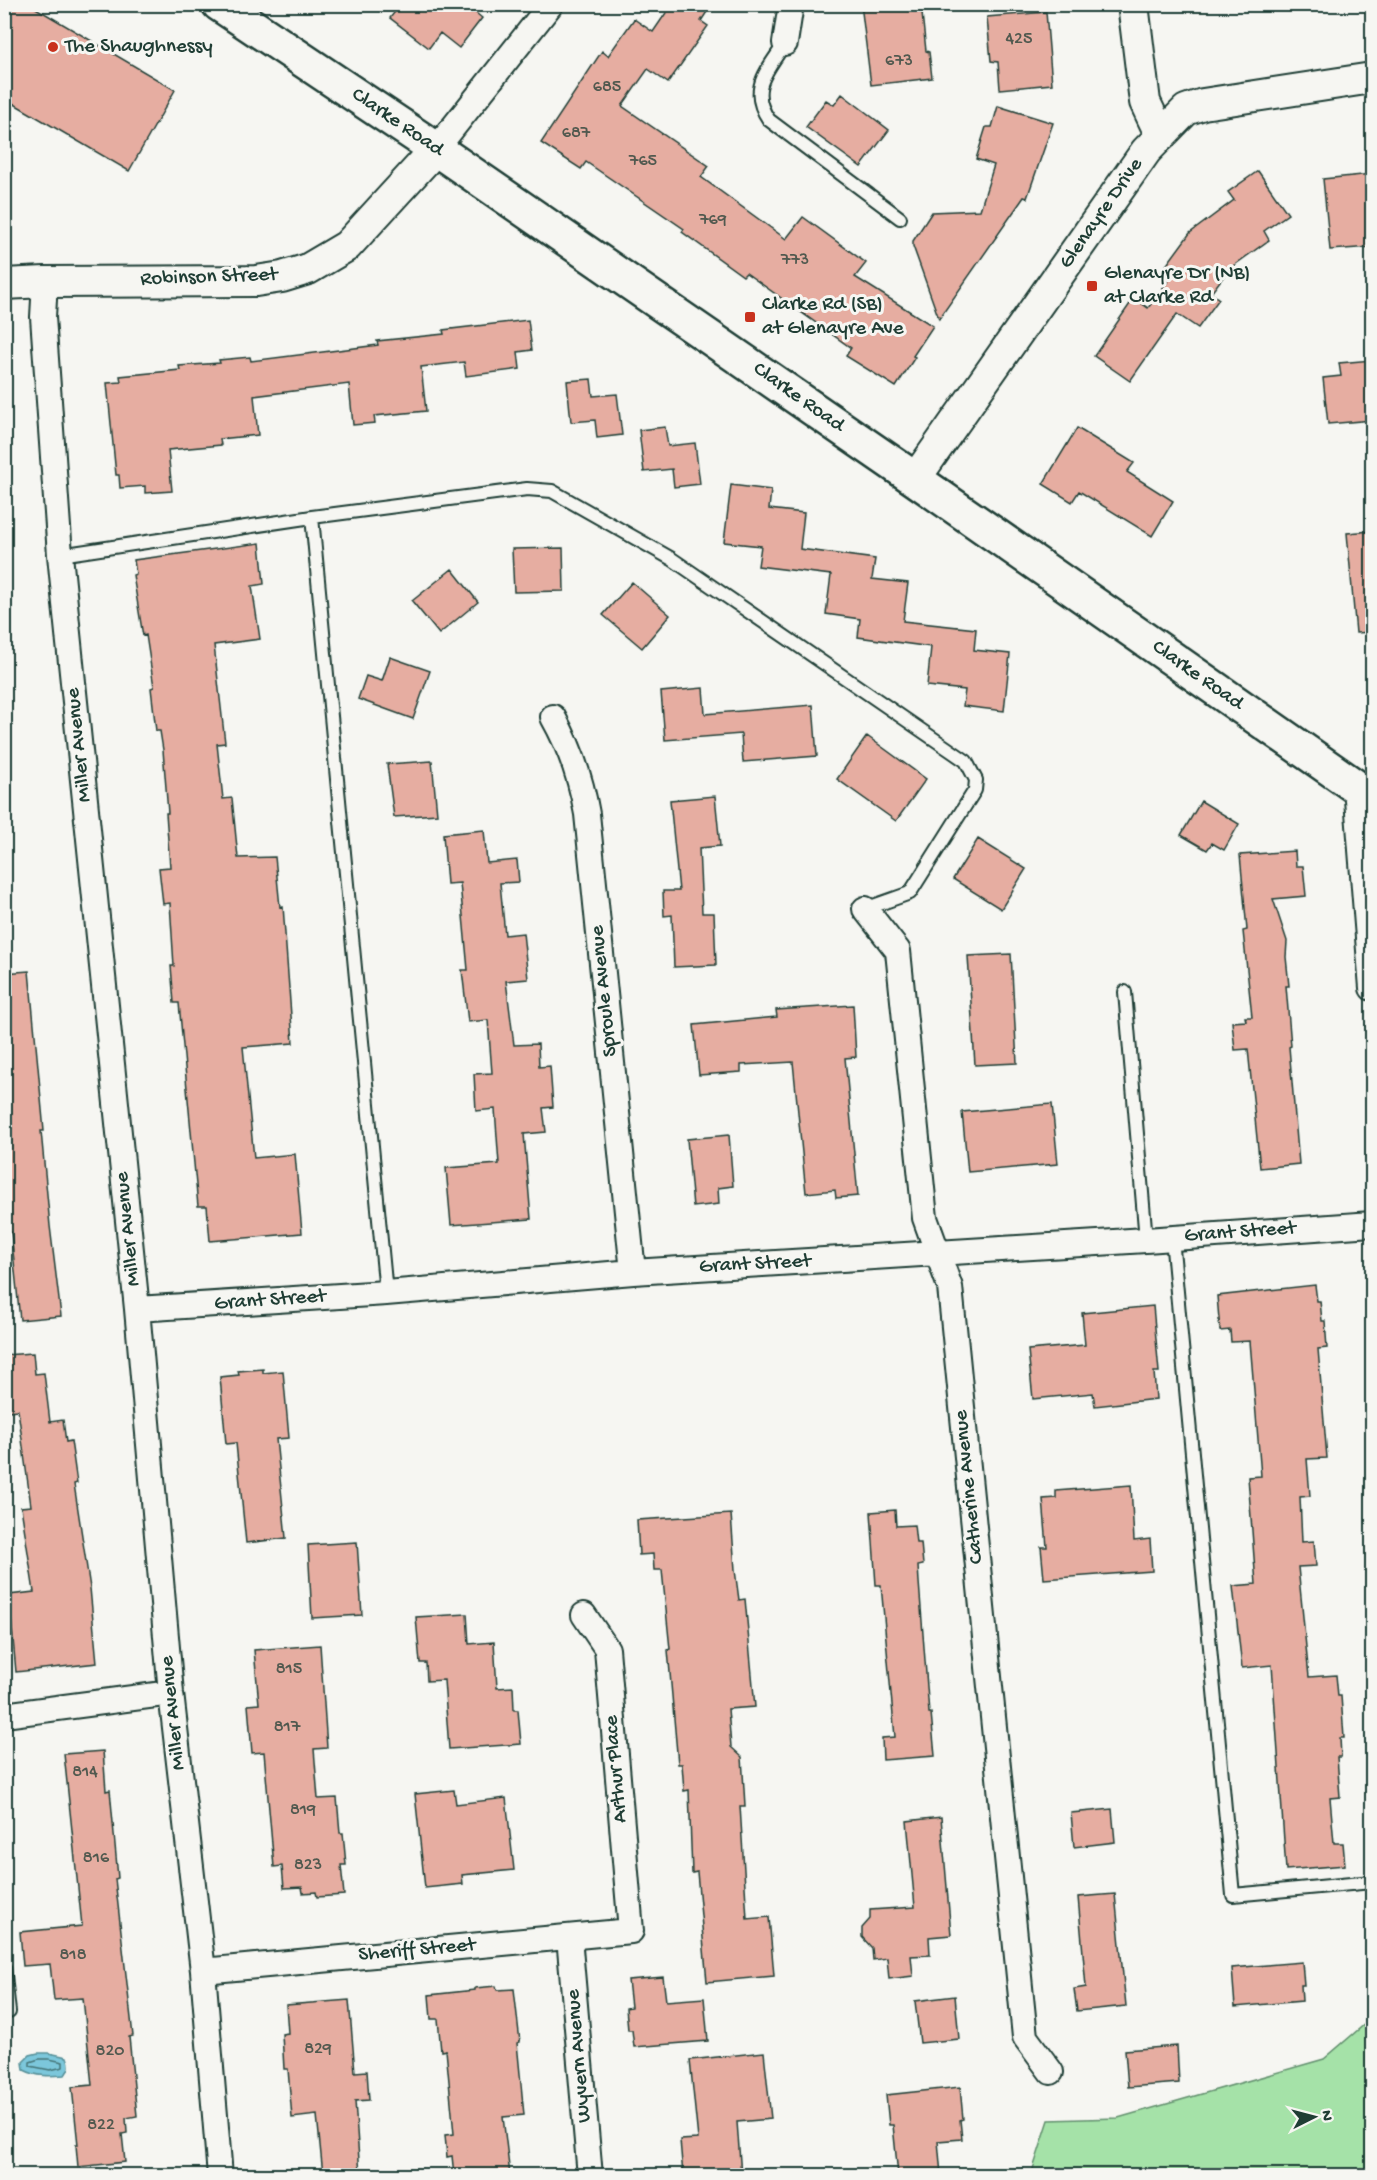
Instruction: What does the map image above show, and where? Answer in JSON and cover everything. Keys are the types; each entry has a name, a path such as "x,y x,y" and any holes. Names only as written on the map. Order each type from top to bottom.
{"main road":[{"name":"Clarke Road","path":"219,4 435,149 915,479 1364,793"}],"street":[{"path":"435,149 550,4"},
{"path":"784,43 791,4"},
{"path":"1133,4 1145,102 1161,136"},
{"name":"Glenayre Drive","path":"915,479 1146,151 1186,111 1203,104 1372,78"},
{"name":"Robinson Street","path":"4,284 256,281 282,277 308,269 347,246 435,149"},
{"name":"Miller Avenue","path":"45,282 43,317 60,555 137,1309 171,1693 203,1971 220,2175"},
{"name":"Sproule Avenue","path":"553,717 577,768 587,814 633,1272"},
{"path":"1364,793 1372,988"},
{"name":"Catherine Avenue","path":"865,909 898,951 925,1218 950,1287 1025,2037 1051,2072"},
{"name":"Grant Street","path":"137,1309 386,1293 633,1272 938,1254 1372,1224"},
{"name":"Arthur Place","path":"584,1615 607,1649 631,1931"},
{"path":"4,1715 171,1693"},
{"name":"Sheriff Street","path":"203,1971 631,1931"},
{"name":"Wyvern Avenue","path":"570,1937 590,2175"}],"lane":[{"path":"784,43 764,76 758,95 769,120 900,218"},
{"path":"60,555 312,517 527,489 552,491 672,559 966,761 976,780 975,790 910,893 865,909"},
{"path":"312,517 386,1293"},
{"path":"1125,992 1146,1240"},
{"path":"1172,1238 1233,1894 1372,1882"},
{"path":"4,1967 9,2012"}],"green space":[{"path":"1372,2018 1372,2175 1031,2175 1049,2120 1118,2118 1324,2059"}],"water":[{"path":"38,2053 67,2057 68,2071 65,2075 49,2076 24,2070 23,2062 30,2055"}],"building":[{"name":"The Shaughnessy","path":"4,4 29,4 175,90 129,171 4,98"},
{"path":"401,4 465,4 482,18 459,48 440,33 429,48 390,18"},
{"path":"672,4 712,4 701,21 708,26 668,83 648,69 622,106 709,166 701,177 786,239 803,217 866,263 855,277 933,326 896,387 846,356 851,348 746,273 743,276 682,232 684,229 586,162 581,169 541,143 602,51 608,56 634,19 653,32"},
{"path":"861,4 921,4 926,51 929,52 932,78 871,85"},
{"path":"1046,12 1052,84 1000,89 998,62 991,61 987,17"},
{"path":"842,94 889,130 861,167 806,127 826,100 834,105"},
{"path":"998,106 1053,123 1027,198 1024,197 939,319 913,241 932,212 980,210 994,165 976,159 986,127 992,127"},
{"path":"1258,171 1288,214 1264,231 1269,240 1229,269 1211,293 1219,299 1198,328 1177,314 1130,381 1094,356 1134,298 1148,308 1174,273 1165,267 1190,233 1234,200 1228,192"},
{"path":"1372,174 1372,247 1330,250 1323,179"},
{"path":"528,320 532,350 518,352 520,369 466,376 464,362 421,367 426,411 374,416 375,423 353,425 349,384 254,396 258,435 220,439 221,445 168,450 172,491 145,493 145,486 120,488 119,475 116,475 107,383 121,382 120,376 180,370 179,366 220,363 219,360 250,357 251,361 378,345 377,341 444,334 443,330"},
{"path":"1372,360 1372,420 1328,424 1323,378 1341,376 1339,363"},
{"path":"591,379 593,396 617,394 622,435 597,438 595,420 571,422 567,381"},
{"path":"665,427 668,446 695,443 700,484 674,487 672,469 644,472 639,430"},
{"path":"1077,428 1134,463 1127,472 1173,501 1152,536 1079,491 1072,502 1043,484"},
{"path":"731,485 771,490 769,509 804,513 800,549 875,559 872,579 908,583 903,621 976,629 974,650 1010,654 1004,711 963,706 965,690 927,686 931,647 858,637 860,619 826,614 831,575 758,566 761,546 724,542"},
{"path":"1372,531 1372,632 1356,633 1347,533"},
{"path":"260,543 264,584 252,586 260,639 214,645 225,743 217,744 223,799 232,798 238,858 275,857 280,907 283,906 293,1043 243,1047 254,1158 295,1154 302,1233 210,1241 207,1206 198,1206 179,1003 174,1003 170,903 163,904 159,868 170,867 163,750 160,731 156,731 151,688 154,687 133,575 136,574 134,560"},
{"path":"563,548 564,591 514,592 512,549"},
{"path":"452,569 478,602 439,634 412,601"},
{"path":"632,582 670,615 642,648 603,615"},
{"path":"390,657 430,671 413,719 358,699 366,676 382,681"},
{"path":"703,688 705,714 813,705 817,756 743,762 741,734 665,740 661,692"},
{"path":"867,736 926,779 896,821 837,779"},
{"path":"432,761 437,814 394,817 387,764"},
{"path":"715,796 720,846 699,848 702,913 714,913 716,965 674,967 672,915 664,916 663,891 679,891 670,800"},
{"path":"1201,801 1239,824 1224,850 1212,843 1207,850 1181,835"},
{"path":"484,830 487,863 517,860 519,882 500,883 505,935 523,933 528,979 506,981 514,1045 538,1044 539,1067 550,1066 553,1107 543,1108 546,1132 524,1134 531,1219 451,1225 446,1168 499,1164 495,1109 476,1111 474,1074 492,1073 488,1020 468,1022 462,970 468,970 460,883 447,884 443,834"},
{"path":"978,839 1026,869 1001,909 953,879"},
{"path":"1295,851 1296,866 1303,866 1306,896 1273,899 1287,941 1289,986 1286,986 1291,1046 1289,1047 1299,1164 1260,1168 1248,1049 1235,1050 1232,1022 1246,1021 1245,1017 1252,1017 1243,931 1247,930 1240,855"},
{"path":"1011,954 1017,1063 975,1065 968,956"},
{"path":"29,971 44,1131 41,1131 61,1316 20,1320 11,1232 4,1233 4,973"},
{"path":"853,1005 856,1057 845,1058 858,1196 836,1198 835,1190 806,1193 793,1062 741,1065 741,1072 699,1075 694,1025 777,1017 776,1010"},
{"path":"1052,1104 1058,1164 968,1172 962,1112"},
{"path":"729,1135 733,1186 718,1188 719,1204 693,1207 687,1139"},
{"path":"1315,1285 1317,1301 1320,1301 1322,1321 1325,1321 1327,1348 1318,1349 1327,1458 1307,1459 1310,1496 1300,1497 1302,1542 1314,1541 1316,1566 1298,1567 1309,1677 1336,1675 1338,1696 1341,1696 1344,1738 1340,1738 1341,1757 1337,1757 1340,1797 1330,1798 1334,1843 1343,1843 1345,1865 1286,1870 1272,1665 1242,1668 1233,1586 1256,1584 1248,1477 1261,1476 1250,1341 1231,1342 1230,1330 1220,1331 1217,1296"},
{"path":"1153,1306 1159,1372 1154,1372 1156,1399 1095,1406 1093,1393 1033,1399 1028,1350 1085,1345 1082,1313"},
{"path":"33,1353 35,1374 44,1373 50,1422 63,1420 66,1442 71,1441 77,1483 74,1484 90,1588 97,1663 16,1672 9,1595 34,1592 21,1507 31,1506 18,1410 9,1411 8,1397 4,1398 4,1355"},
{"path":"263,1369 263,1373 283,1371 289,1438 276,1439 286,1538 246,1543 236,1443 226,1444 220,1377 239,1375 238,1371"},
{"path":"1131,1485 1134,1541 1150,1539 1152,1571 1044,1579 1041,1547 1047,1547 1043,1499 1056,1498 1056,1491"},
{"path":"895,1510 896,1526 914,1525 916,1543 921,1543 923,1565 918,1566 919,1582 929,1713 931,1713 935,1756 883,1760 882,1738 895,1737 881,1585 876,1585 871,1512"},
{"path":"731,1514 739,1600 745,1599 755,1707 728,1709 731,1747 742,1757 745,1806 740,1806 747,1919 769,1917 774,1976 707,1982 697,1872 692,1873 689,1790 684,1791 682,1764 678,1764 662,1570 654,1570 653,1554 639,1555 637,1520"},
{"path":"357,1542 362,1615 312,1618 308,1545"},
{"path":"467,1614 469,1644 494,1642 497,1688 513,1687 514,1710 518,1710 521,1744 449,1749 444,1680 427,1681 426,1663 420,1663 416,1617"},
{"path":"320,1645 327,1748 314,1749 318,1799 337,1798 346,1865 341,1865 344,1895 317,1897 316,1892 303,1893 302,1887 284,1888 282,1866 274,1867 264,1752 252,1753 248,1705 259,1704 254,1650"},
{"path":"103,1751 106,1791 110,1790 118,1878 115,1879 133,2036 129,2037 137,2116 126,2118 127,2133 122,2134 125,2162 78,2167 72,2087 92,2085 83,1998 54,2000 50,1964 23,1966 20,1932 82,1926 64,1754"},
{"path":"454,1790 456,1804 506,1798 514,1870 462,1875 463,1884 425,1888 415,1794"},
{"path":"1112,1809 1115,1842 1074,1847 1071,1813"},
{"path":"941,1817 951,1935 929,1937 930,1955 911,1956 913,1976 889,1979 887,1958 873,1960 872,1948 862,1937 862,1928 870,1919 870,1910 915,1907 907,1821"},
{"path":"1115,1894 1126,2006 1077,2011 1074,1989 1086,1987 1078,1897"},
{"path":"1302,1962 1304,1985 1301,1985 1302,2001 1235,2007 1232,1968"},
{"path":"663,1977 666,2001 704,1998 708,2041 634,2047 632,2030 628,2030 626,2008 631,2007 628,1980"},
{"path":"496,1986 497,1990 514,1989 524,2115 503,2117 510,2175 454,2175 452,2156 447,2157 445,2135 454,2134 446,2050 441,2051 438,2019 431,2019 429,1995"},
{"path":"955,1996 959,2039 920,2043 915,2001"},
{"path":"349,2000 355,2072 367,2071 369,2100 355,2101 360,2175 323,2175 317,2115 292,2118 288,2069 284,2069 282,2034 288,2033 286,2005"},
{"path":"1177,2046 1179,2083 1128,2087 1125,2050"},
{"path":"764,2052 771,2119 737,2122 741,2175 683,2175 680,2140 698,2139 690,2060"},
{"path":"960,2087 962,2139 938,2141 941,2175 898,2175 893,2125 889,2125 886,2095"}],"place":[{"name":"The Shaughnessy","path":"53,47"},
{"name":"Glenayre Dr (NB) at Clarke Rd","path":"1092,286"},
{"name":"Clarke Rd (SB) at Glenayre Ave","path":"750,317"}]}
